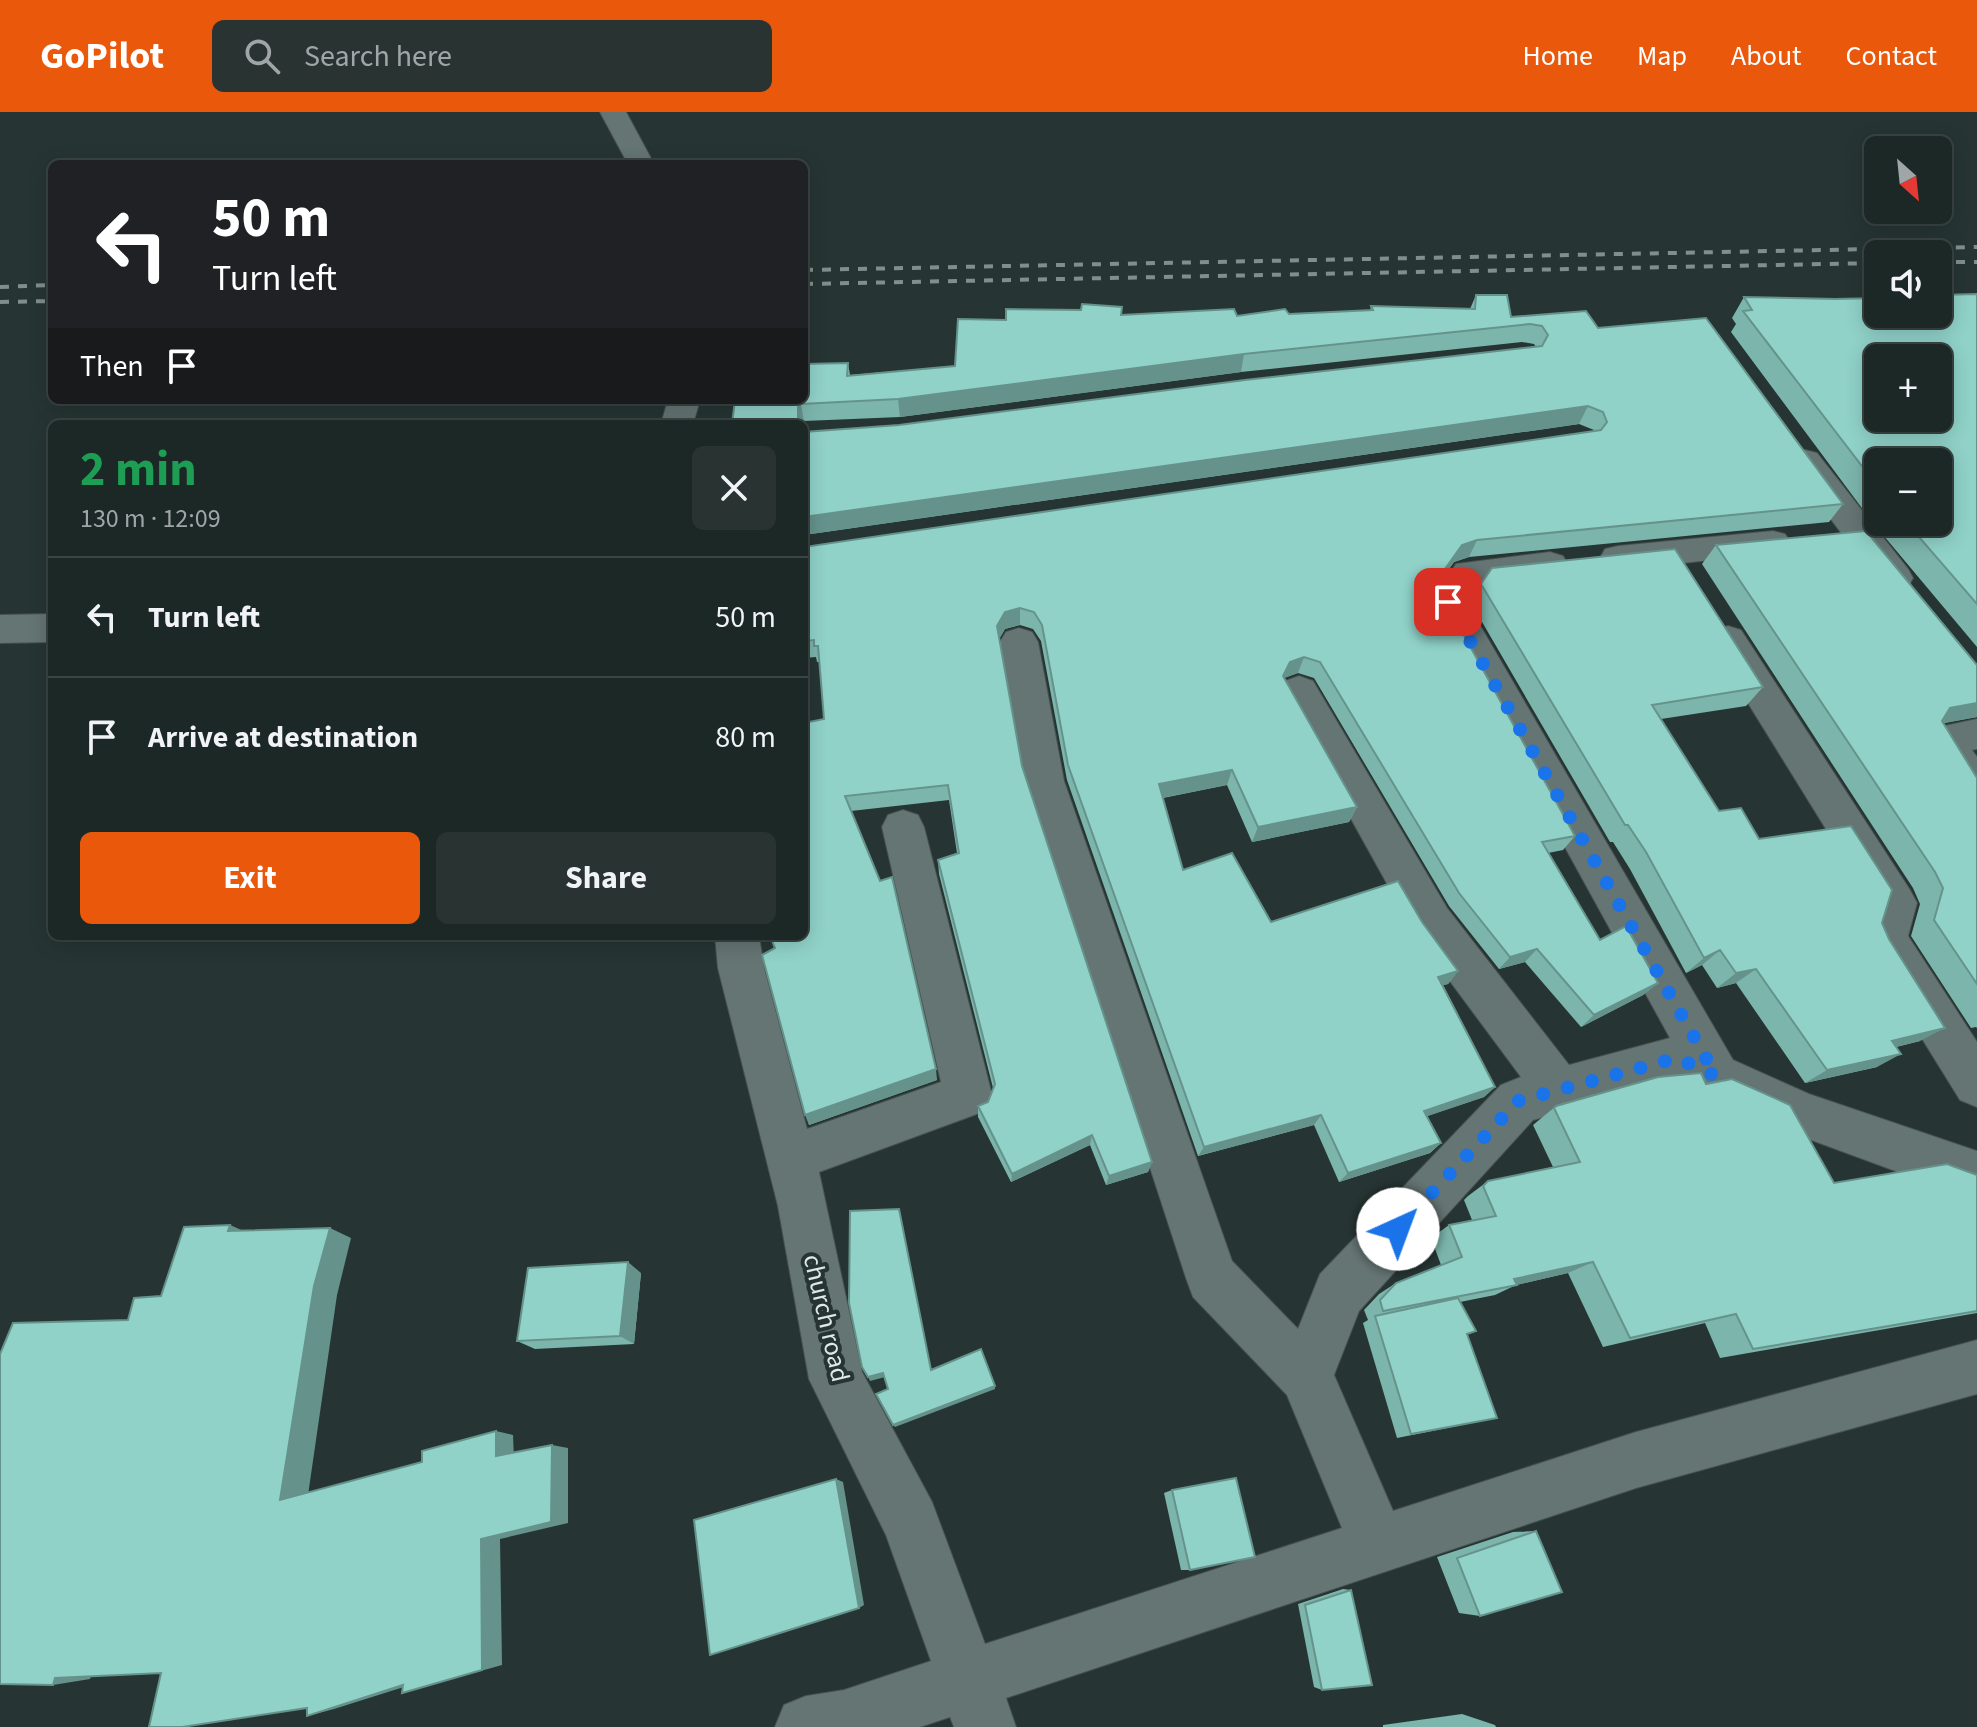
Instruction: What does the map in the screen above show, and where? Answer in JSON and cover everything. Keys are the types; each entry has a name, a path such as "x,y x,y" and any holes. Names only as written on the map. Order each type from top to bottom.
{"street":[{"path":"613,112 639,160"},
{"path":"1784,432 1859,534 1918,606"},
{"path":"1716,1076 1448,602 1469,573 1859,534"},
{"path":"1673,553 1895,903 1885,939 1977,1084"},
{"path":"0,629 48,628"},
{"path":"1019,642 1044,781 1212,1278 1306,1376 1378,1544"},
{"path":"1299,691 1431,921 1559,1089"},
{"path":"1977,734 1944,740 1977,791"},
{"path":"790,1159 968,1095 903,827"},
{"name":"church road","path":"738,940 741,968 803,1206 836,1379 911,1523 976,1704"},
{"path":"1306,1376 1339,1293 1518,1101 1677,1058 1801,1114 1977,1176"},
{"path":"806,1727 976,1704 1378,1544 1636,1460 1977,1367"}],"building":[{"path":"1977,294 1977,604 1918,536 1952,536 1952,448 1864,448 1864,469 1743,311 1752,310 1744,297 1864,298 1864,328 1952,328 1952,295"},
{"path":"1476,295 1507,295 1511,317 1586,311 1598,328 1706,318 1843,504 1477,540 1462,545 1435,583 1575,836 1542,842 1600,940 1626,926 1658,983 1594,1015 1537,949 1510,957 1459,893 1320,662 1304,657 1290,662 1283,676 1357,807 1258,827 1232,770 1159,784 1183,870 1232,853 1271,922 1398,881 1422,922 1458,971 1438,977 1495,1087 1424,1111 1441,1143 1348,1173 1321,1115 1204,1147 1068,765 1042,625 1034,612 1020,608 1005,612 997,626 1022,766 1152,1162 1109,1176 1092,1135 1012,1174 978,1106 988,1102 995,1084 938,860 959,853 948,785 845,796 880,881 892,877 936,1069 805,1115 762,955 775,948 772,940 808,940 808,722 824,719 818,646 814,646 814,640 808,641 808,546 1601,430 1607,422 1603,412 1588,406 808,516 808,432 899,425 1245,380 1542,346 1548,335 1542,326 1530,324 1244,354 898,399 808,404 808,364 848,363 847,376 955,366 958,319 1006,320 1006,309 1081,310 1082,304 1122,307 1121,315 1234,309 1237,316 1285,309 1289,314 1373,310 1371,306 1475,309"},
{"path":"734,404 801,404 798,420 732,420"},
{"path":"1864,531 1864,536 1870,536 1977,665 1977,703 1950,708 1942,721 1977,778 1977,984 1934,920 1943,888 1935,872 1716,545"},
{"path":"1675,549 1763,687 1652,705 1719,811 1741,808 1759,839 1851,826 1892,890 1882,923 1889,939 1945,1028 1892,1041 1901,1054 1827,1070 1756,969 1736,973 1720,950 1704,958 1646,852 1625,825 1481,584 1492,568"},
{"path":"1701,1073 1706,1084 1732,1079 1790,1105 1834,1183 1947,1164 1977,1175 1977,1311 1753,1349 1736,1314 1630,1338 1593,1262 1514,1279 1517,1285 1383,1311 1380,1300 1396,1283 1462,1257 1449,1225 1496,1216 1483,1186 1488,1181 1580,1162 1554,1108 1556,1106 1658,1077"},
{"path":"899,1209 931,1370 981,1349 995,1386 893,1425 876,1394 888,1389 883,1373 868,1377 862,1367 849,1303 850,1211"},
{"path":"230,1225 228,1231 330,1228 314,1286 280,1500 422,1462 422,1451 496,1431 496,1456 552,1445 551,1522 481,1539 482,1670 402,1693 403,1685 307,1716 307,1708 182,1727 149,1727 161,1673 55,1678 53,1685 0,1684 0,1354 13,1323 128,1320 134,1298 161,1296 184,1227"},
{"path":"628,1262 620,1336 517,1341 528,1268"},
{"path":"1458,1298 1476,1331 1467,1334 1497,1418 1411,1434 1375,1316"},
{"path":"1236,1478 1255,1557 1190,1570 1172,1490"},
{"path":"836,1479 859,1608 710,1655 694,1520"},
{"path":"1536,1531 1562,1592 1480,1616 1457,1558"},
{"path":"1351,1590 1372,1685 1322,1690 1305,1605"}],"railway":[{"path":"808,270 1977,247"},
{"path":"1952,262 1977,262"},
{"path":"808,284 1864,263"},
{"path":"0,287 48,285"},
{"path":"0,302 48,301"}],"route":[{"path":"1398,1229 1518,1101 1677,1058 1716,1076 1448,602"}]}
